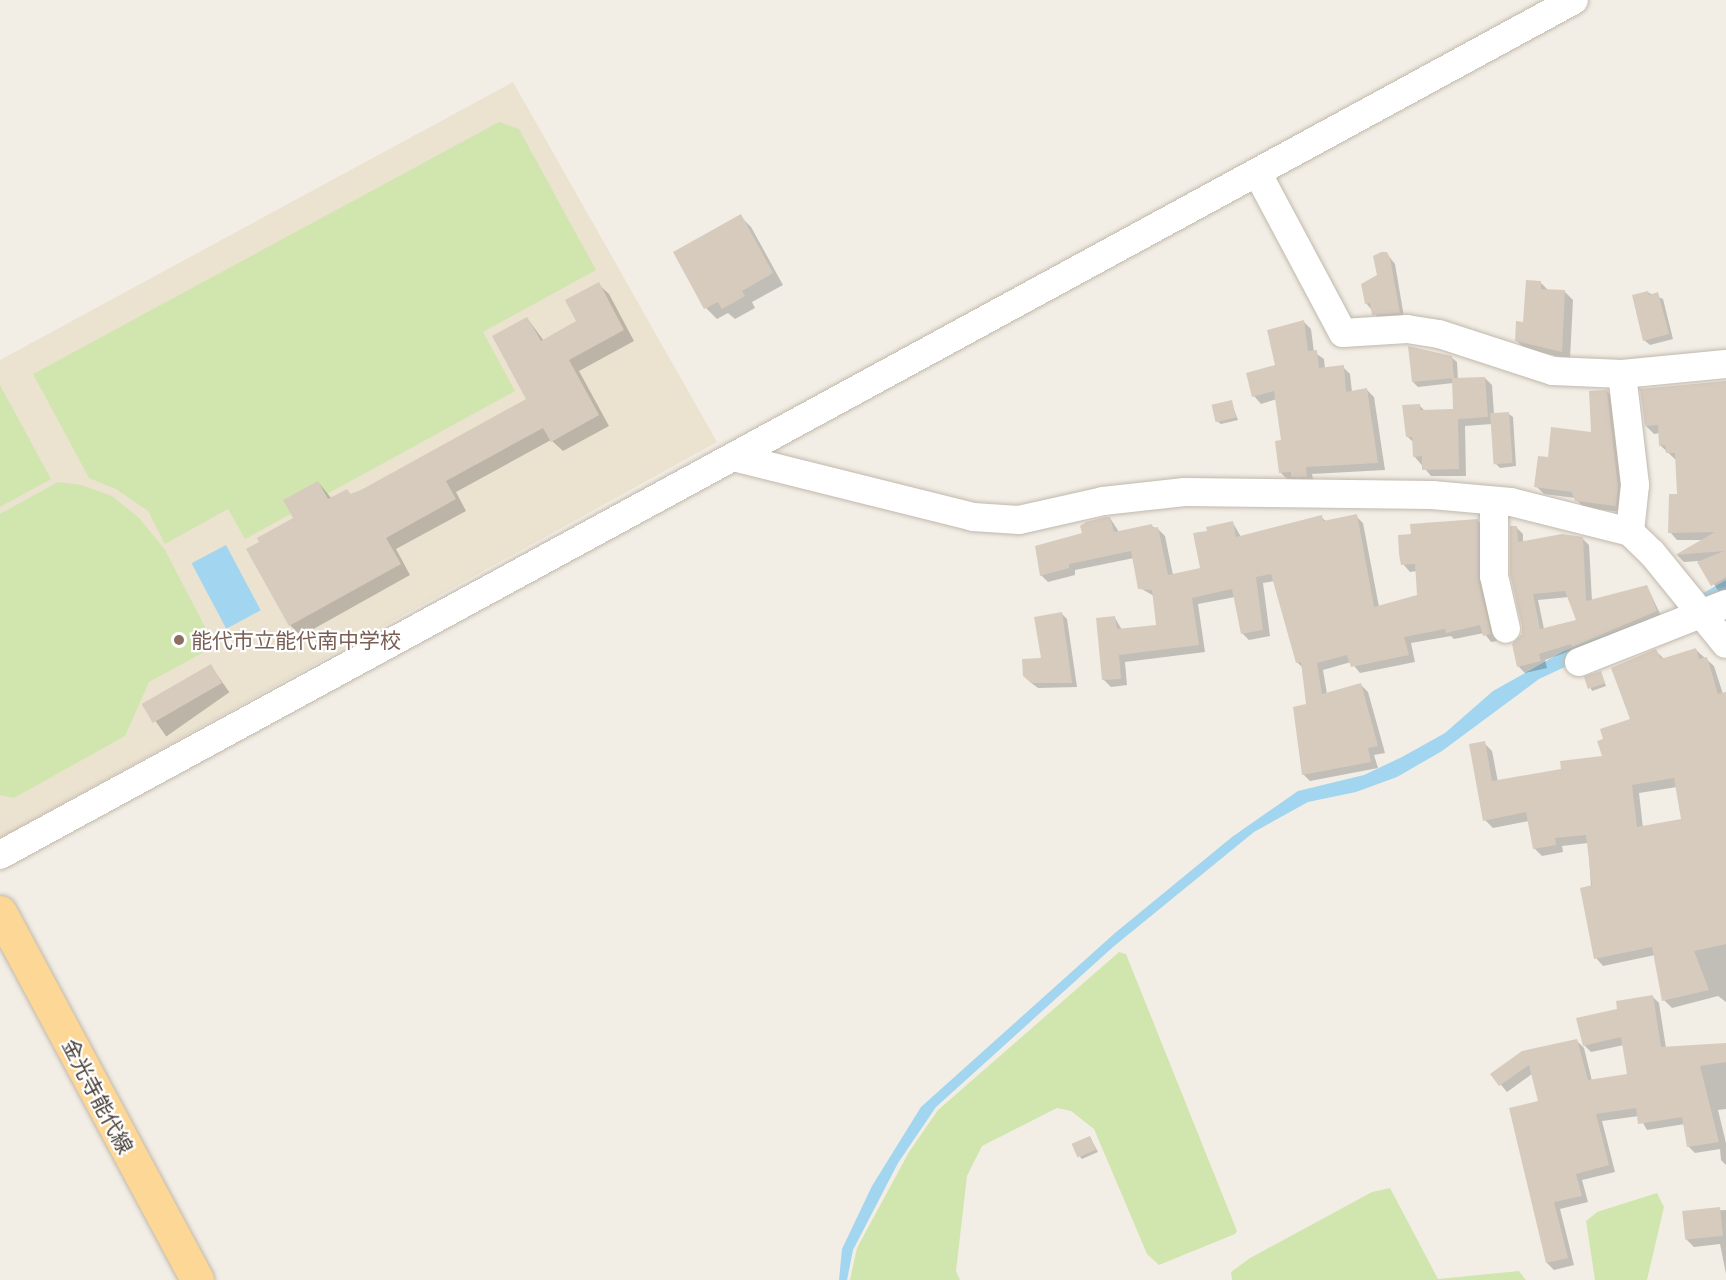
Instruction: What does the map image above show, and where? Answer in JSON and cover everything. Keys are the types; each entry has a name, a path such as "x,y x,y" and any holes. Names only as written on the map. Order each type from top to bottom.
{"main road":[{"name":"金光寺能代線","path":"0,912 197,1280"}],"street":[{"path":"0,855 1258,174 1574,0"},
{"path":"1258,174 1343,333 1407,329 1439,334 1552,371 1622,374 1726,364"},
{"path":"1622,374 1635,485 1630,532"},
{"path":"733,457 973,517 1019,520 1103,501 1185,492 1432,495 1494,501 1630,532 1705,606 1726,645"},
{"path":"1494,501 1494,576 1506,629"},
{"path":"1579,662 1705,606"}],"shaded area":[{"name":"能代市立能代南中学校","path":"513,82 717,442 0,838 0,360"}],"green space":[{"path":"499,122 519,129 596,270 483,332 515,391 245,539 228,509 165,544 148,511 116,489 89,478 33,374"},
{"path":"0,385 51,479 0,507"},
{"path":"58,482 81,485 112,496 139,518 165,550 215,646 149,682 125,736 14,798 0,795 0,514"},
{"path":"1119,952 1126,954 1237,1231 1235,1234 1159,1265 1147,1254 1094,1129 1071,1111 1057,1108 982,1146 967,1176 956,1271 960,1280 850,1280 857,1248 909,1152 938,1110"},
{"path":"1390,1188 1438,1279 1519,1271 1526,1280 1232,1280 1231,1272 1250,1258 1372,1192"},
{"path":"1657,1193 1664,1207 1647,1280 1595,1280 1586,1221 1597,1212"}],"water":[{"path":"226,545 261,610 226,629 192,563"},
{"path":"1726,580 1726,592 1539,679 1442,751 1397,777 1356,792 1308,802 1254,832 1113,947 936,1107 898,1163 853,1250 847,1280 839,1280 842,1249 872,1186 921,1107 1115,933 1232,837 1298,791 1364,775 1445,733 1493,691 1564,651 1679,607"}],"building":[{"path":"741,214 773,273 742,291 745,296 722,309 718,302 704,309 673,252"},
{"path":"1387,252 1390,258 1400,313 1372,315 1370,303 1365,304 1361,284 1377,275 1373,256"},
{"path":"1526,280 1541,281 1541,289 1565,290 1562,352 1515,341 1516,321 1523,322"},
{"path":"599,282 624,330 569,360 599,415 551,442 543,428 446,481 456,499 386,538 401,564 289,626 246,549 259,542 257,538 293,518 283,500 318,481 328,499 347,489 350,494 361,490 526,399 492,336 527,317 541,341 576,321 565,300"},
{"path":"1648,291 1649,295 1658,292 1669,334 1643,341 1632,295"},
{"path":"1304,320 1308,351 1317,350 1319,368 1344,365 1346,392 1367,388 1378,463 1306,467 1307,477 1291,477 1291,472 1279,473 1275,441 1281,440 1274,391 1252,397 1246,373 1275,365 1267,330"},
{"path":"1408,346 1452,356 1454,378 1412,382"},
{"path":"1485,377 1488,417 1458,419 1459,469 1422,470 1422,456 1413,457 1412,437 1406,437 1402,405 1420,404 1420,410 1453,409 1452,378"},
{"path":"1726,381 1726,577 1711,586 1697,562 1724,551 1675,555 1715,532 1668,533 1669,494 1677,494 1675,453 1666,453 1665,445 1659,446 1658,425 1645,426 1640,389"},
{"path":"1607,390 1618,487 1616,506 1575,501 1572,492 1534,487 1538,456 1548,457 1551,427 1591,432 1589,391"},
{"path":"1232,400 1236,418 1216,422 1212,405"},
{"path":"1509,412 1513,463 1494,464 1490,413"},
{"path":"1357,514 1374,607 1417,595 1415,564 1401,565 1399,554 1398,535 1411,534 1410,524 1478,519 1478,579 1491,634 1483,636 1480,625 1446,633 1445,629 1404,637 1409,655 1351,667 1347,655 1317,663 1322,694 1361,683 1378,746 1368,748 1371,762 1302,775 1293,707 1306,704 1301,662 1296,663 1271,574 1256,577 1263,630 1241,634 1232,589 1192,598 1199,645 1119,655 1121,679 1102,680 1096,618 1115,616 1117,629 1156,625 1152,590 1138,589 1131,551 1069,564 1069,568 1040,576 1035,546 1082,533 1080,526 1086,522 1106,517 1110,517 1114,532 1152,524 1153,528 1158,527 1168,575 1200,568 1193,533 1207,531 1206,527 1233,521 1236,537 1322,515 1323,521"},
{"path":"1510,526 1517,526 1518,542 1562,534 1583,537 1586,601 1647,585 1657,611 1572,647 1571,644 1539,654 1541,661 1517,667 1512,644 1522,634 1522,626 1510,574","holes":["1565,591 1576,620 1540,629 1533,594"]},
{"path":"1062,612 1072,683 1031,683 1023,676 1022,659 1041,658 1034,617"},
{"path":"1696,648 1699,659 1707,657 1718,694 1726,692 1726,944 1694,951 1709,990 1662,1001 1652,947 1594,959 1580,888 1592,885 1586,835 1555,838 1556,845 1533,849 1526,812 1483,821 1469,744 1485,741 1492,781 1561,769 1560,761 1602,756 1597,741 1603,739 1600,729 1630,719 1611,668 1656,649 1661,659","holes":["1674,778 1681,819 1637,827 1632,785"]},
{"path":"211,664 222,683 153,723 142,704"},
{"path":"1601,671 1605,683 1588,689 1584,677"},
{"path":"1653,995 1661,1047 1726,1043 1726,1062 1700,1066 1719,1142 1687,1147 1682,1117 1638,1124 1636,1108 1596,1114 1609,1165 1576,1174 1582,1196 1554,1202 1568,1258 1546,1263 1509,1108 1538,1101 1529,1065 1499,1086 1490,1074 1522,1051 1577,1039 1588,1080 1627,1074 1621,1037 1583,1046 1576,1018 1617,1009 1616,1001"},
{"path":"1090,1136 1096,1150 1077,1158 1072,1144"},
{"path":"1720,1207 1723,1236 1685,1240 1682,1211"}],"place":[{"name":"能代市立能代南中学校","path":"179,640"}]}
